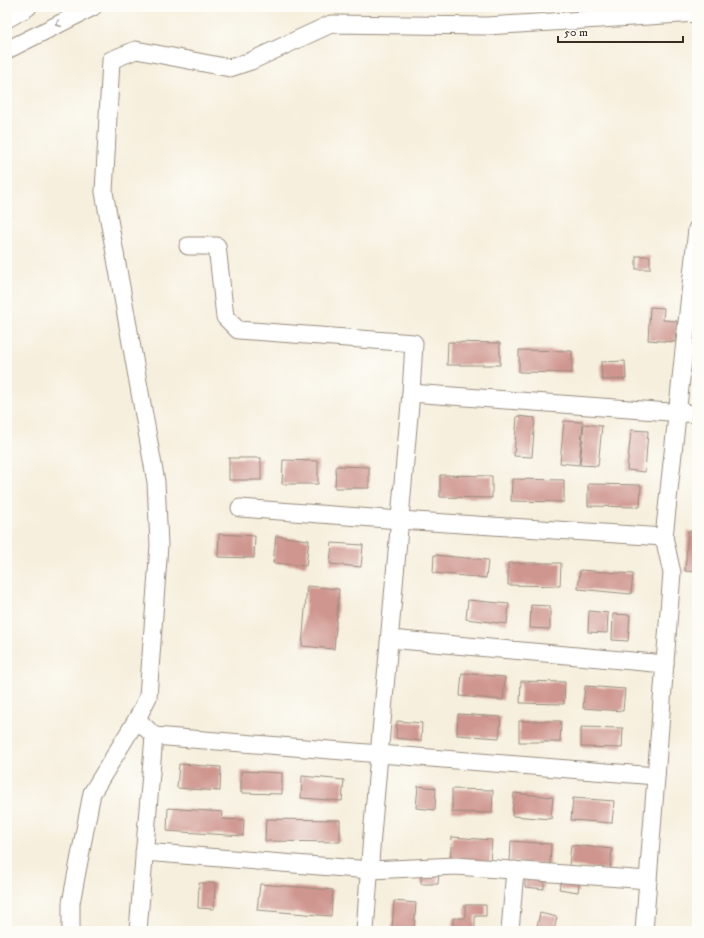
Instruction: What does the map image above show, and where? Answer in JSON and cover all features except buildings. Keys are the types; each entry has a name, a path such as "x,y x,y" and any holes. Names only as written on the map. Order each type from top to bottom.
{"street":[{"path":"7,19 28,7"},
{"path":"7,50 93,7"},
{"path":"70,931 71,903 92,793 138,719 148,697 159,545 156,482 104,192 111,60 136,50 230,68 251,61 331,24 486,26 697,14"},
{"path":"644,931 672,573 664,537 676,412 697,229"},
{"path":"188,246 217,246 226,317 238,330 414,343 412,393 365,931"},
{"path":"412,393 697,414"},
{"path":"240,508 664,537"},
{"path":"390,639 665,664"},
{"path":"138,719 154,736 656,776"},
{"path":"138,931 154,736"},
{"path":"144,852 370,870 456,866 648,880"},
{"path":"510,931 515,870"}]}
